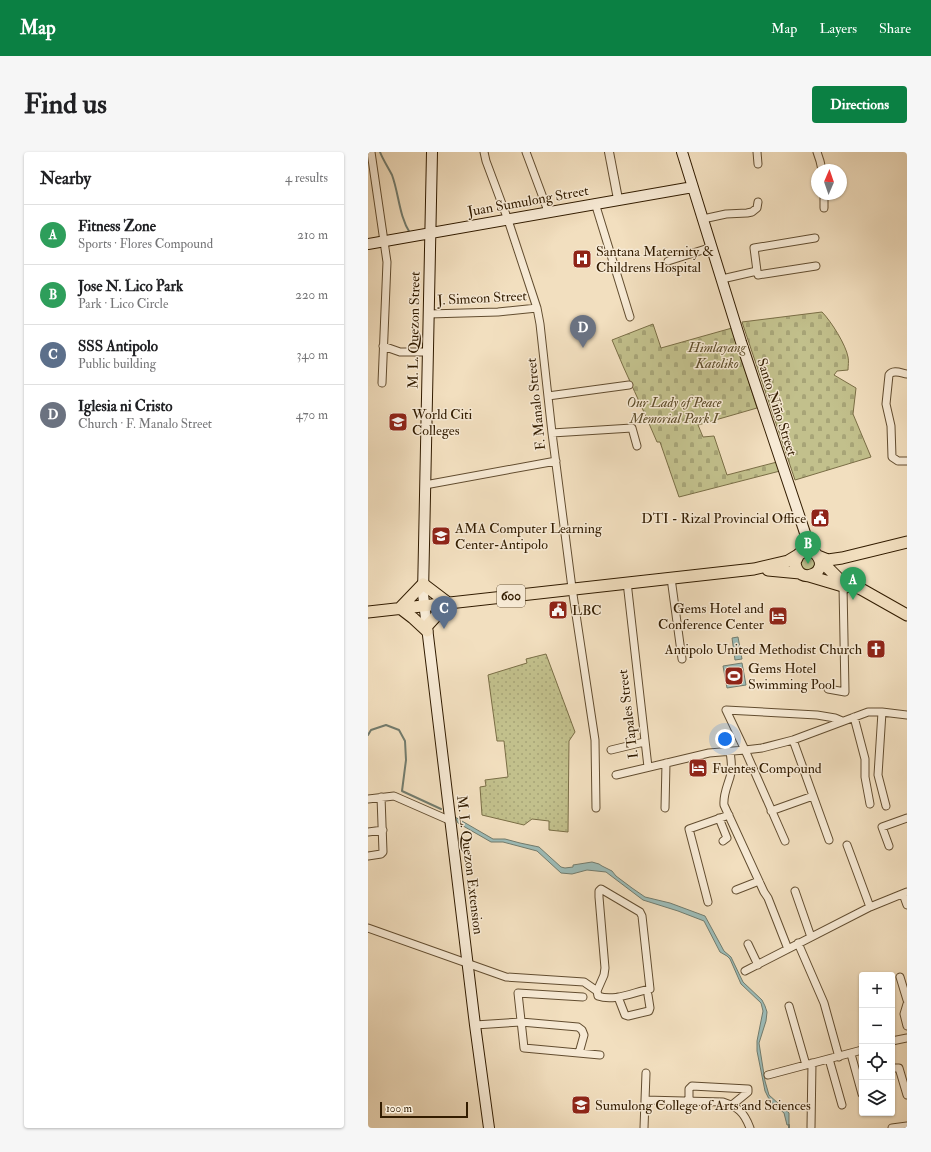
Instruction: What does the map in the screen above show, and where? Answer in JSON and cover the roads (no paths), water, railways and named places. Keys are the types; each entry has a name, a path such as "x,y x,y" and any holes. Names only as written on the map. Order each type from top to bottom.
{"main road":[{"name":"M. L. Quezon Street","path":"424,605 423,584 432,152"},
{"name":"Santo Niño Street","path":"682,152 741,342 811,548 815,565"},
{"name":"Juan Sumulong Street","path":"368,244 693,186"},
{"path":"805,533 804,545 795,562 796,568 815,565 842,582 873,596 907,615"},
{"name":"600","path":"754,569 782,570 815,565 832,559 859,555 907,542"},
{"name":"600","path":"368,612 572,588 754,569 782,563 806,551 815,565"},
{"path":"815,565 843,586 873,596"},
{"path":"423,584 448,603 427,629 400,608 423,584"},
{"name":"M. L. Quezon Extension","path":"424,605 489,1128"}],"street":[{"path":"371,152 387,262 382,383"},
{"name":"F. Manalo Street","path":"484,152 537,308 540,324 552,433 572,588 595,740 596,808"},
{"path":"526,152 548,212"},
{"path":"609,152 618,199"},
{"path":"757,152 758,164"},
{"path":"817,152 821,164"},
{"path":"824,200 824,208"},
{"path":"703,219 728,213 742,214 751,212 757,208 758,202"},
{"path":"595,204 630,317"},
{"path":"814,238 754,248 758,275 816,266"},
{"path":"668,262 712,247"},
{"path":"722,279 757,270"},
{"name":"J. Simeon Street","path":"429,314 498,312 537,308"},
{"path":"383,346 400,352 428,352"},
{"path":"907,374 891,373 886,404 891,426 892,458 898,461 907,461"},
{"path":"548,396 629,385"},
{"path":"552,433 632,428 637,446"},
{"path":"425,486 556,461"},
{"path":"671,578 682,659"},
{"name":"I. Tapales Street","path":"627,582 648,767 709,753 762,748 793,740 868,712 907,715"},
{"path":"828,689 845,692 843,586"},
{"path":"784,841 726,710 817,715 835,718 842,721"},
{"path":"882,712 878,775 886,806"},
{"path":"854,717 865,759 865,777 870,804"},
{"path":"793,740 829,840"},
{"path":"611,750 644,742"},
{"path":"730,751 732,767 731,776 723,798 724,806 768,898 788,949"},
{"path":"665,808 666,763"},
{"path":"616,775 648,767"},
{"path":"368,799 394,796 451,821"},
{"path":"771,811 813,796"},
{"path":"368,856 381,854 383,852 381,797"},
{"path":"708,902 690,829 729,815"},
{"path":"719,818 727,838 723,841"},
{"path":"889,846 882,827 907,818"},
{"path":"368,832 383,830"},
{"path":"847,845 870,907"},
{"path":"736,890 759,881"},
{"path":"597,991 604,975 605,968 599,896 599,891 601,889 640,912 642,916 651,1017"},
{"path":"795,891 811,936"},
{"path":"745,971 870,907 905,893 907,905"},
{"path":"368,928 506,978 584,982 597,991 598,996 604,998 649,992"},
{"path":"798,943 824,1003 839,1057"},
{"path":"748,944 758,965"},
{"path":"900,977 907,1000"},
{"path":"583,997 518,993 524,1048 600,1055"},
{"path":"618,997 626,1016 648,1012 650,1009"},
{"path":"907,1004 904,1014 907,1026"},
{"path":"789,1006 809,1064 811,1127"},
{"path":"475,1025 521,1022 578,1027 582,1030 584,1035 579,1053"},
{"path":"895,1040 907,1038"},
{"path":"768,1075 859,1051"},
{"path":"851,1054 859,1083"},
{"path":"829,1059 842,1105"},
{"path":"895,1068 899,1068 907,1095"},
{"path":"644,1128 646,1073"},
{"path":"689,1101 689,1089 692,1086 748,1089 748,1092 732,1105"},
{"path":"645,1100 723,1102 732,1105 743,1114 750,1128"},
{"path":"892,1128 907,1126"}],"water":[{"path":"738,637 742,659 735,660 732,638"},
{"name":"Gems Hotel Swimming Pool","path":"742,663 746,685 727,688 723,666"},
{"path":"455,817 493,839 505,839 539,847 561,867 573,867 573,865 592,862 599,864 612,871 616,876 645,897 670,903 705,916 724,951 731,957 743,982 762,1000 765,1006 767,1012 766,1021 759,1043 765,1081 769,1095 789,1113 789,1125 787,1125 784,1113 770,1101 765,1091 757,1051 757,1041 763,1011 761,1003 741,984 730,959 720,952 704,921 643,900 606,872 587,870 572,874 561,873 537,851 503,842 491,842 458,823"}],"waterway":[{"path":"380,152 392,175 401,212 410,233"},
{"path":"368,735 371,730 386,725 399,730 405,741 406,760 402,791 441,809"}],"place":[{"name":"Santana Maternity & Childrens Hospital","path":"582,259"},
{"name":"Iglesia ni Cristo","path":"583,348"},
{"name":"World Citi Colleges","path":"398,422"},
{"name":"DTI - Rizal Provincial Office","path":"820,518"},
{"name":"AMA Computer Learning Center-Antipolo","path":"441,536"},
{"name":"Jose N. Lico Park","path":"808,564"},
{"name":"Fitness Zone","path":"853,600"},
{"name":"LBC","path":"558,610"},
{"name":"Gems Hotel and Conference Center","path":"778,616"},
{"name":"SSS Antipolo","path":"444,629"},
{"name":"Antipolo United Methodist Church","path":"876,649"},
{"name":"Gems Hotel Swimming Pool","path":"734,676"},
{"name":"Fuentes Compound","path":"698,768"},
{"name":"Sumulong College of Arts and Sciences","path":"581,1105"}],"park label":[{"name":"Himlayang Katoliko","path":"717,356"},
{"name":"Our Lady of Peace Memorial Park I","path":"674,410"}]}
